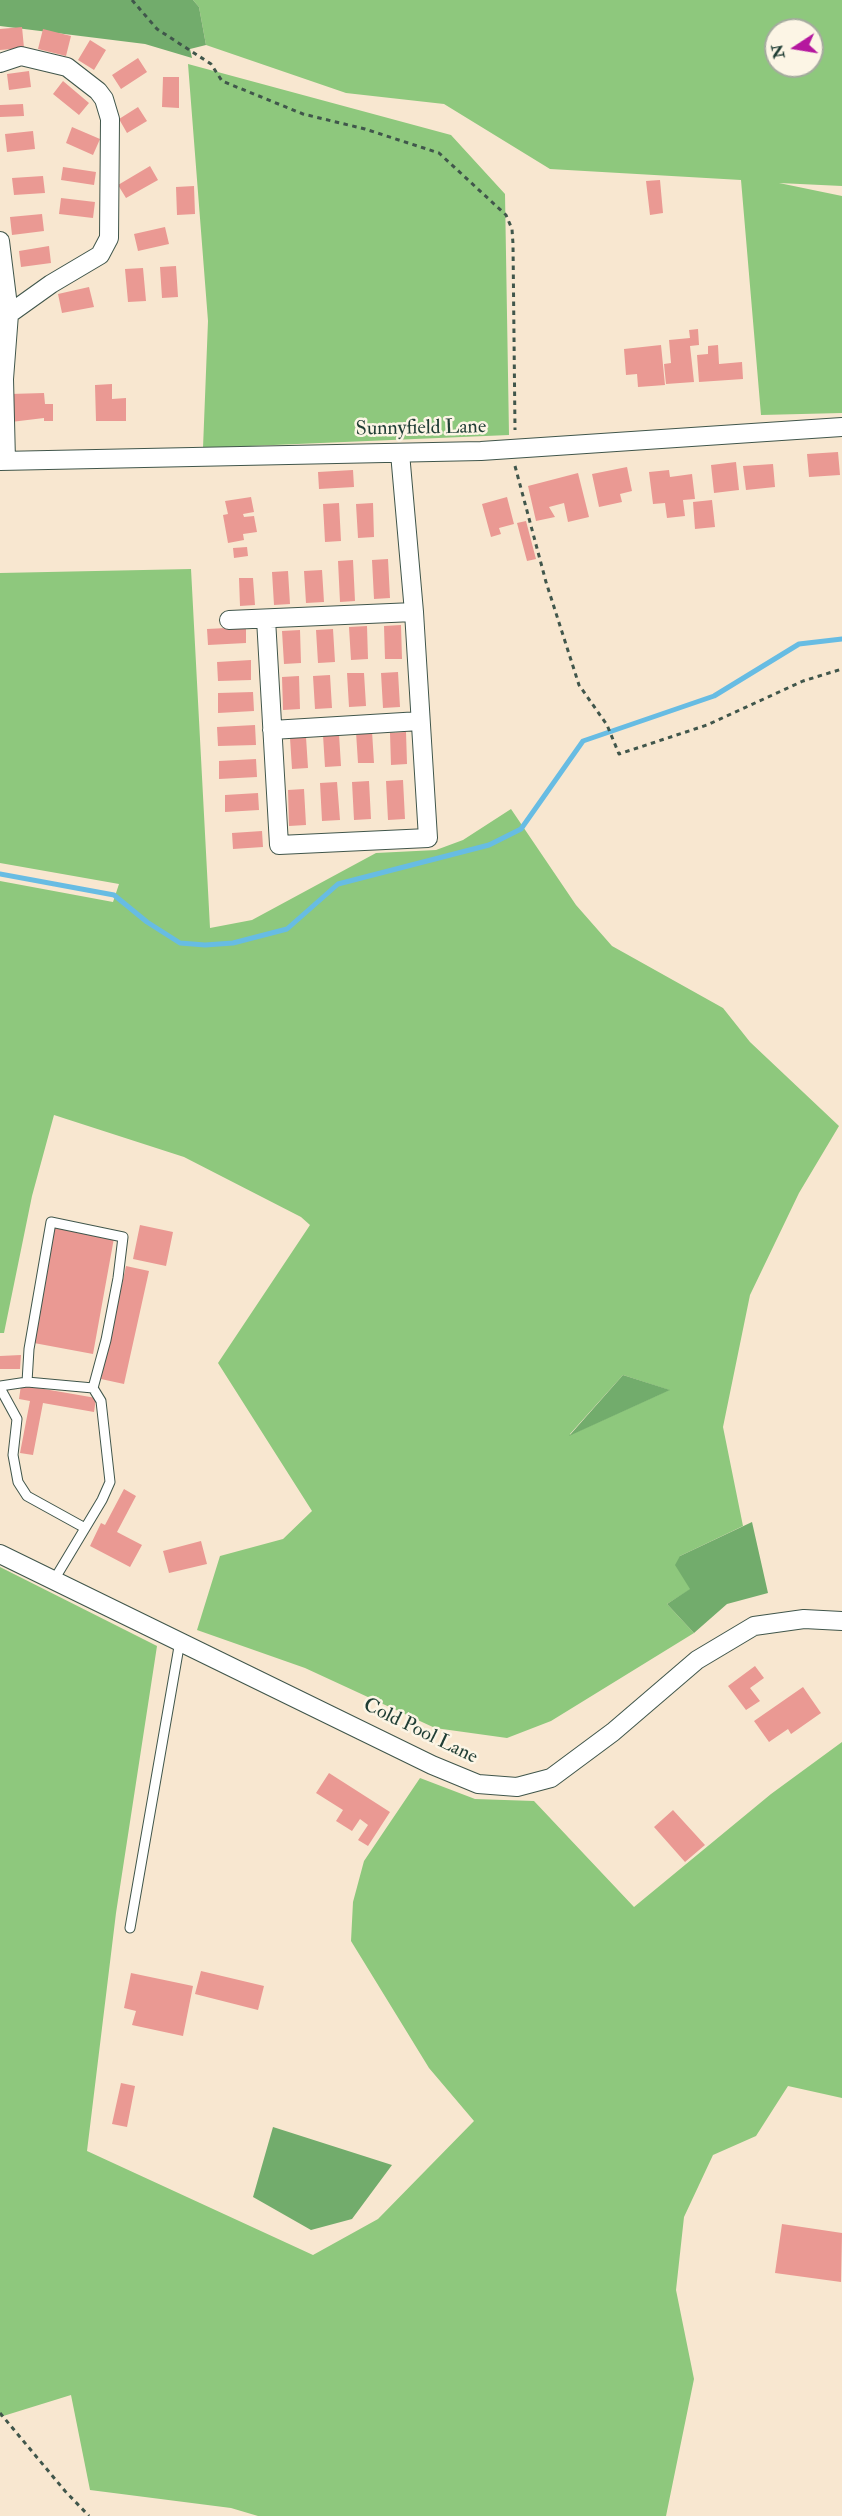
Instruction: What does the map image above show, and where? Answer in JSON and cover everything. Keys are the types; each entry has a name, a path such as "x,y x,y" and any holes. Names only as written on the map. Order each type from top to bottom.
{"street":[{"path":"0,63 21,56 67,67 98,91 104,99 110,119 109,238 100,255 51,284 9,314"},
{"path":"0,242 9,314 4,379 3,461"},
{"name":"Sunnyfield Lane","path":"3,461 515,449 842,428"},
{"path":"266,619 279,845 428,838 414,612 400,453"},
{"path":"229,620 414,612"},
{"path":"272,730 420,721"},
{"name":"Cold Pool Lane","path":"0,1554 432,1765 478,1784 517,1787 551,1778 613,1732 697,1660 754,1626 804,1619 842,1621"}],"lane":[{"path":"27,1382 29,1349 51,1222 123,1237 106,1340 93,1388 101,1401 110,1482 54,1580"},
{"path":"85,1528 27,1496 18,1482 13,1455 17,1419 0,1387 27,1382 93,1388"},
{"path":"130,1928 180,1641"}],"path":[{"path":"132,0 157,29 211,64 222,81 303,114 366,129 440,153 506,215 512,229 513,244 515,449 513,460 546,582 579,685 607,725 619,754 707,725 803,681 842,669"},
{"path":"0,2413 65,2491 90,2516"}],"green space":[{"path":"0,0 193,0 199,7 206,45 190,49 192,58 145,44 0,26"},
{"path":"193,0 842,0 842,186 779,183 842,196 842,413 761,415 741,180 550,169 444,104 346,93 206,45 199,7"},
{"path":"188,64 451,135 505,194 509,435 203,448 208,321"},
{"path":"191,569 210,928 252,920 376,853 436,850 463,840 511,809 576,905 612,946 723,1008 750,1042 839,1126 799,1193 750,1295 723,1427 743,1526 680,1556 691,1589 667,1604 694,1633 551,1721 507,1738 435,1728 305,1668 197,1630 220,1556 283,1539 312,1511 218,1363 310,1225 301,1217 184,1157 54,1115 32,1196 4,1333 0,1333 0,881 113,902 119,884 0,863 0,573","holes":["623,1375 669,1390 570,1435"]},
{"path":"623,1375 670,1390 569,1436"},
{"path":"752,1522 768,1593 727,1604 694,1633 667,1604 690,1589 675,1565 680,1556"},
{"path":"0,1567 157,1646 116,1913 87,2151 313,2255 378,2219 474,2121 429,2068 351,1941 353,1902 364,1861 420,1778 475,1799 534,1801 634,1907 771,1794 842,1742 842,2098 788,2086 756,2136 713,2155 684,2217 676,2290 694,2379 666,2516 258,2516 231,2508 90,2490 71,2395 0,2417"},
{"path":"273,2127 392,2165 352,2219 311,2230 253,2197"}],"building":[{"path":"22,27 24,48 0,50 0,29"},
{"path":"43,29 71,36 66,56 38,49"},
{"path":"90,40 106,50 94,70 78,60"},
{"path":"138,58 147,72 121,89 112,75"},
{"path":"29,71 31,87 9,90 7,74"},
{"path":"163,77 179,77 179,108 162,107"},
{"path":"63,81 89,103 79,115 53,94"},
{"path":"23,104 24,116 0,117 0,105"},
{"path":"138,107 147,121 127,133 119,119"},
{"path":"72,127 100,139 93,155 66,143"},
{"path":"33,131 35,149 7,152 5,134"},
{"path":"150,166 158,180 126,198 118,185"},
{"path":"63,167 96,172 94,185 61,180"},
{"path":"43,176 45,193 14,195 12,178"},
{"path":"660,180 663,213 650,215 646,181"},
{"path":"194,186 195,214 177,215 176,187"},
{"path":"61,198 95,202 93,218 59,214"},
{"path":"42,214 44,231 12,235 10,217"},
{"path":"165,227 169,244 138,251 134,234"},
{"path":"49,246 51,263 21,267 19,251"},
{"path":"176,266 178,297 162,298 160,267"},
{"path":"143,268 146,301 128,302 125,269"},
{"path":"89,287 94,307 62,313 58,294"},
{"path":"698,329 699,345 690,346 694,382 666,384 664,364 671,363 669,340 690,338 689,330"},
{"path":"661,345 665,385 638,387 637,374 626,375 624,349"},
{"path":"718,345 719,364 742,362 743,379 699,382 697,355 708,354 708,346"},
{"path":"112,384 112,399 126,398 126,421 96,421 95,385"},
{"path":"44,393 45,404 53,404 53,421 44,421 44,418 11,422 10,394"},
{"path":"838,452 840,475 809,477 807,454"},
{"path":"736,462 739,490 714,493 711,465"},
{"path":"773,464 775,487 746,490 743,466"},
{"path":"627,467 632,491 620,494 622,502 599,507 592,474"},
{"path":"353,470 354,487 319,489 318,472"},
{"path":"669,470 670,477 692,474 695,499 683,500 685,516 667,518 665,503 653,504 649,472"},
{"path":"578,473 589,517 568,522 564,503 549,507 555,517 536,521 528,486"},
{"path":"251,497 254,512 243,514 244,517 254,516 257,532 243,534 244,540 228,543 223,515 228,514 225,501"},
{"path":"507,497 514,524 499,528 501,534 491,537 482,504"},
{"path":"712,500 715,527 695,529 693,502"},
{"path":"339,503 341,541 325,542 323,504"},
{"path":"373,503 374,537 358,538 356,504"},
{"path":"526,521 536,559 527,561 517,523"},
{"path":"247,547 248,556 234,558 233,548"},
{"path":"388,559 390,598 374,599 372,560"},
{"path":"353,560 355,601 340,602 338,561"},
{"path":"322,570 324,602 306,603 304,571"},
{"path":"288,571 290,604 274,605 272,572"},
{"path":"239,578 253,578 255,605 240,606"},
{"path":"401,625 402,659 385,659 384,626"},
{"path":"367,626 368,659 351,660 349,627"},
{"path":"246,627 246,643 208,645 207,629"},
{"path":"333,629 335,662 318,663 316,630"},
{"path":"300,630 301,663 284,664 282,631"},
{"path":"251,660 251,680 218,681 217,662"},
{"path":"398,672 400,707 383,708 381,673"},
{"path":"347,673 364,673 366,706 349,707"},
{"path":"330,675 332,708 315,709 313,676"},
{"path":"299,676 300,709 283,710 282,677"},
{"path":"253,692 254,711 218,713 218,693"},
{"path":"255,725 256,745 218,746 217,727"},
{"path":"372,731 374,763 358,763 356,732"},
{"path":"406,732 407,764 391,765 390,733"},
{"path":"339,734 341,766 325,767 323,735"},
{"path":"306,737 308,768 292,769 290,738"},
{"path":"256,759 257,777 219,779 219,761"},
{"path":"403,780 405,819 388,820 386,781"},
{"path":"369,781 371,819 354,820 352,782"},
{"path":"337,782 340,820 322,821 320,783"},
{"path":"304,789 306,825 289,826 288,790"},
{"path":"258,793 259,810 225,812 225,795"},
{"path":"262,831 263,847 233,849 232,833"},
{"path":"140,1225 173,1232 166,1266 133,1259"},
{"path":"55,1228 114,1238 93,1354 34,1343"},
{"path":"126,1266 149,1271 124,1384 101,1379"},
{"path":"21,1355 20,1369 0,1369 0,1356"},
{"path":"21,1385 96,1398 94,1412 43,1403 33,1455 20,1453 30,1401 19,1399"},
{"path":"124,1489 136,1496 117,1532 142,1545 130,1567 90,1546 101,1523 105,1525"},
{"path":"201,1541 207,1564 169,1573 163,1551"},
{"path":"755,1666 764,1678 750,1688 760,1701 746,1710 728,1686"},
{"path":"803,1687 821,1713 791,1734 788,1729 769,1742 754,1721"},
{"path":"329,1773 390,1812 368,1846 358,1840 368,1825 360,1819 352,1831 336,1821 343,1810 316,1793"},
{"path":"673,1810 705,1845 685,1862 654,1827"},
{"path":"201,1971 264,1986 258,2010 195,1994"},
{"path":"131,1973 193,1986 183,2036 132,2025 136,2011 124,2008"},
{"path":"121,2083 135,2086 127,2127 112,2124"},
{"path":"782,2224 842,2233 841,2282 775,2273"}],"waterway":[{"path":"0,874 114,895 147,922 180,943 205,945 233,943 287,929 338,884 489,845 521,829 583,741 714,696 799,644 842,639"}]}
